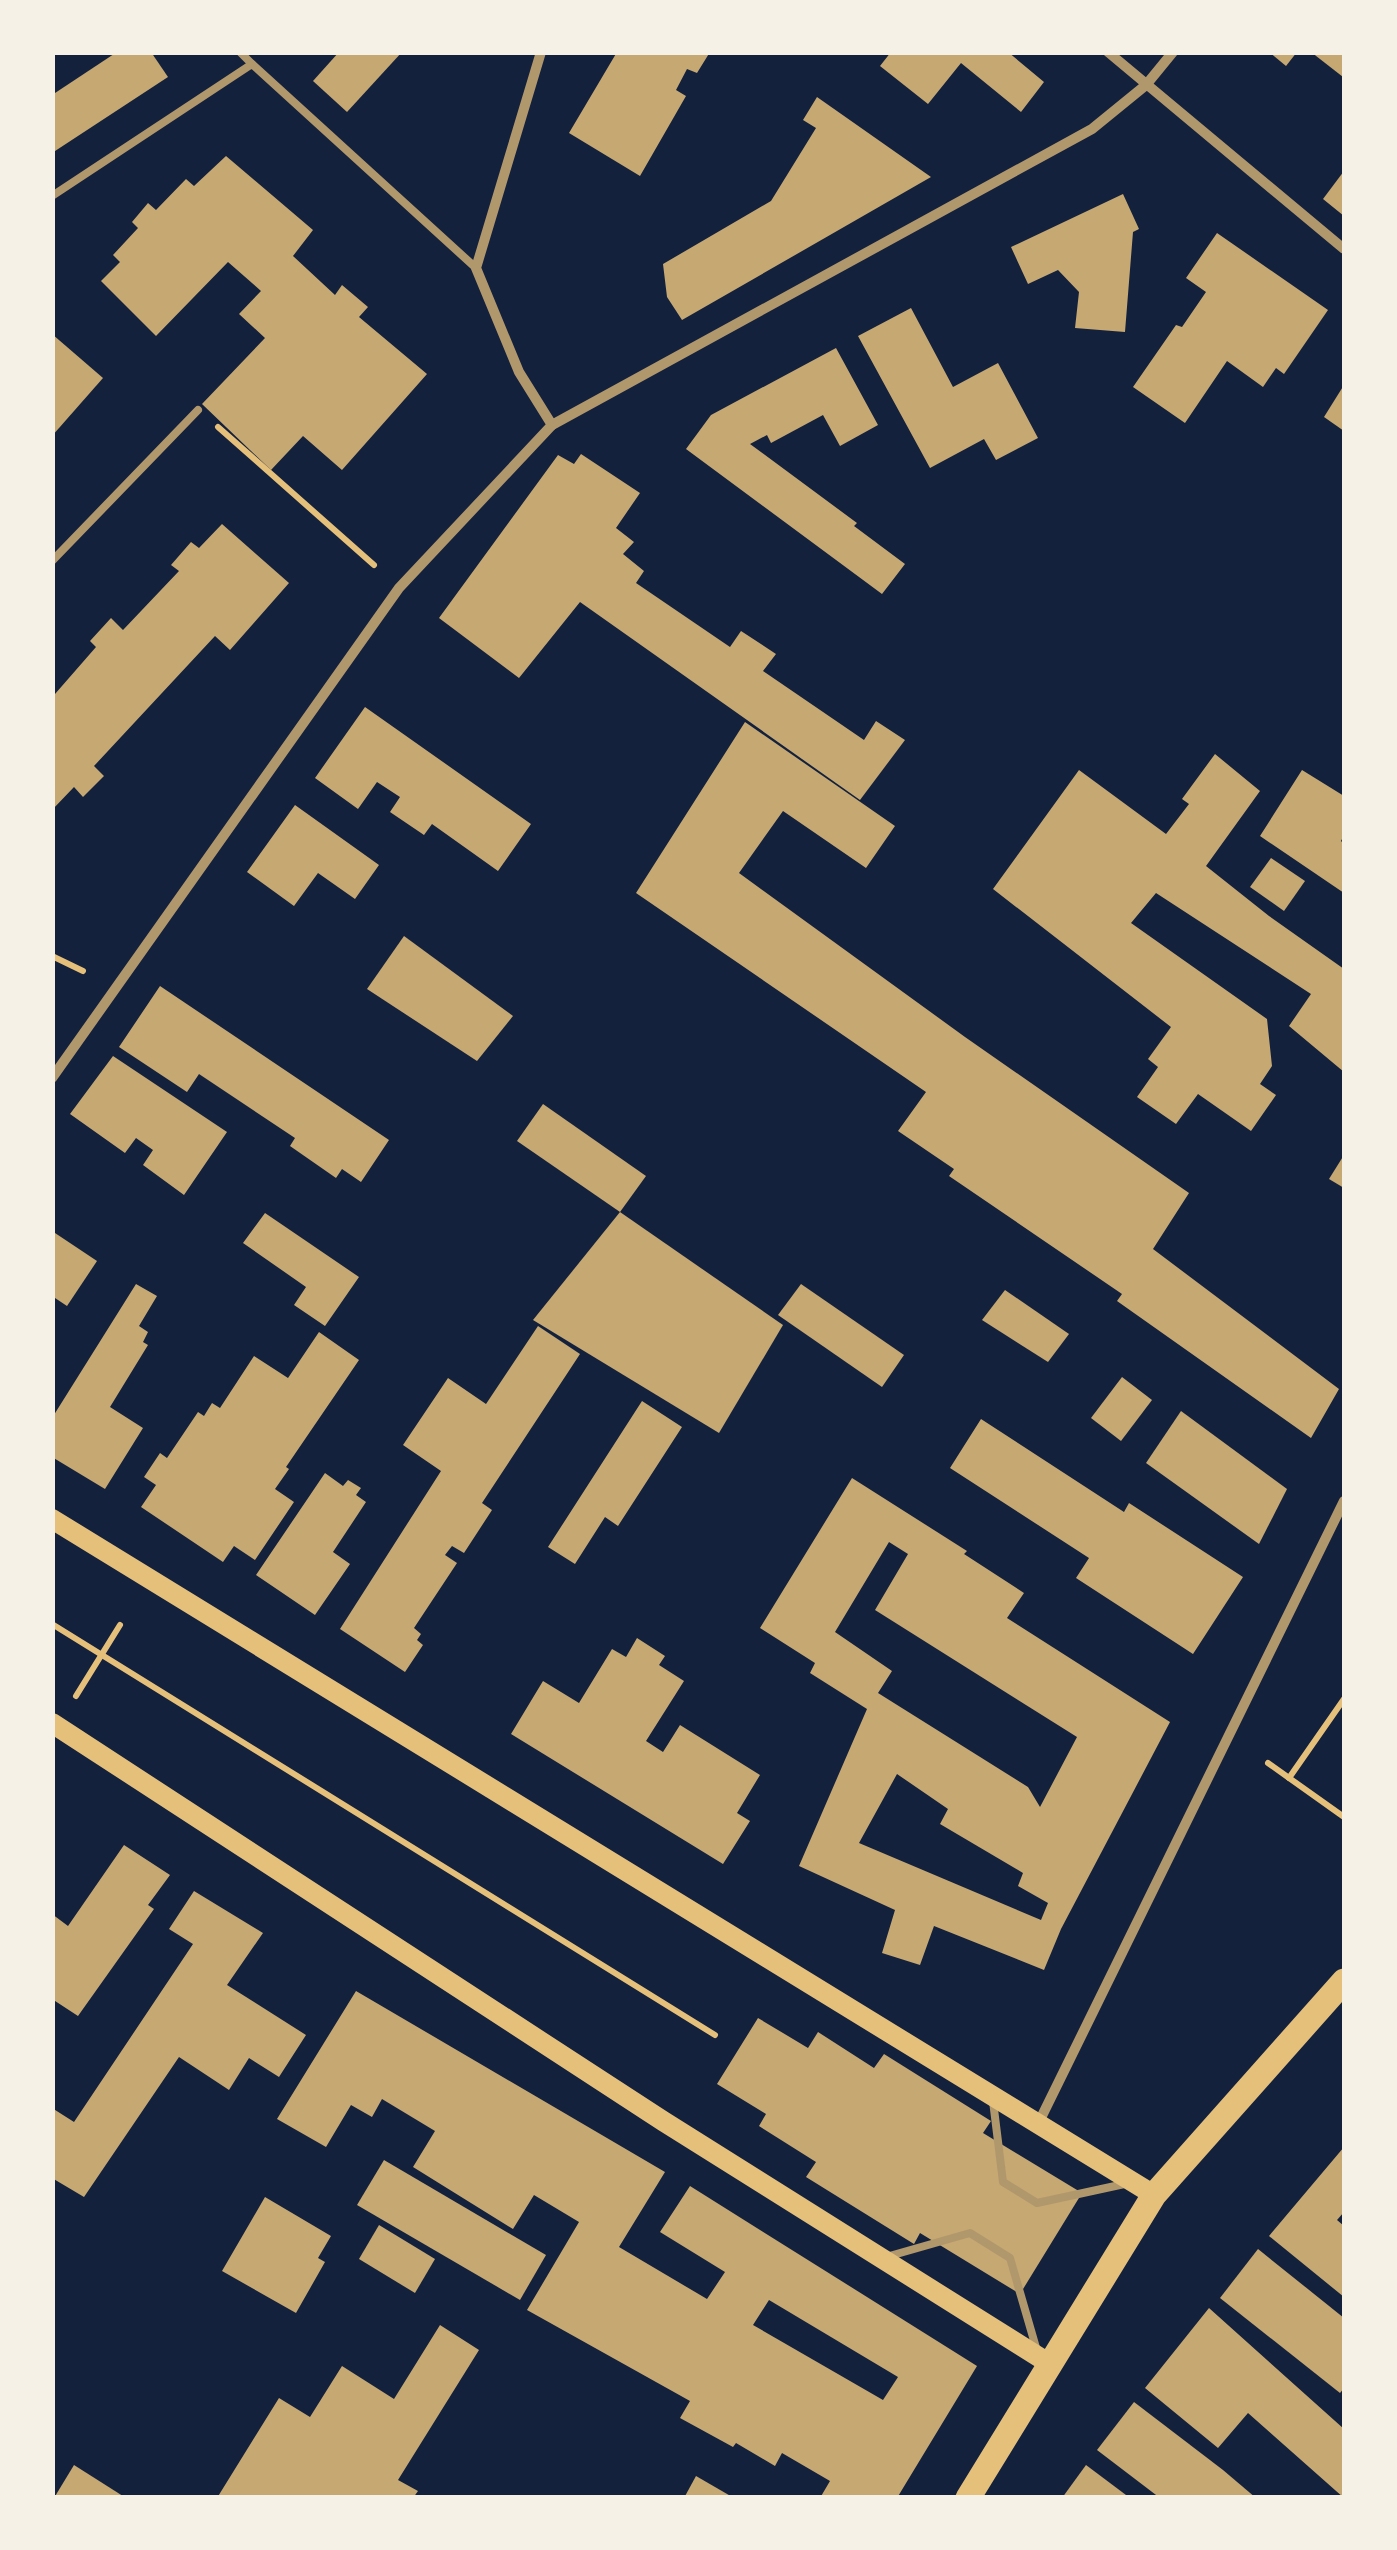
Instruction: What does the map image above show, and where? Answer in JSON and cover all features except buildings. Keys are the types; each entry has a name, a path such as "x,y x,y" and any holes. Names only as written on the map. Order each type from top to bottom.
{"main road":[{"path":"52,1519 1037,2126 1144,2188"},
{"path":"52,1722 663,2121 1044,2361"},
{"path":"968,2498 1144,2188 1344,1980"}],"street":[{"path":"541,52 476,268 519,372 552,426"},
{"path":"1108,52 1344,249"},
{"path":"52,1078 400,588 552,426 1092,129 1146,85 1173,52"},
{"path":"1037,2126 1344,1501"}],"lane":[{"path":"240,52 476,268"},
{"path":"52,196 252,64"},
{"path":"52,561 198,410"},
{"path":"992,2097 1002,2182 1037,2203 1144,2188"},
{"path":"882,2258 970,2233 1010,2258 1044,2361"}],"path":[{"path":"198,410 374,565"},
{"path":"52,956 83,971"},
{"path":"52,1624 715,2035"},
{"path":"72,1702 120,1625"},
{"path":"1290,1778 1344,1699"},
{"path":"1268,1762 1344,1817"}]}
